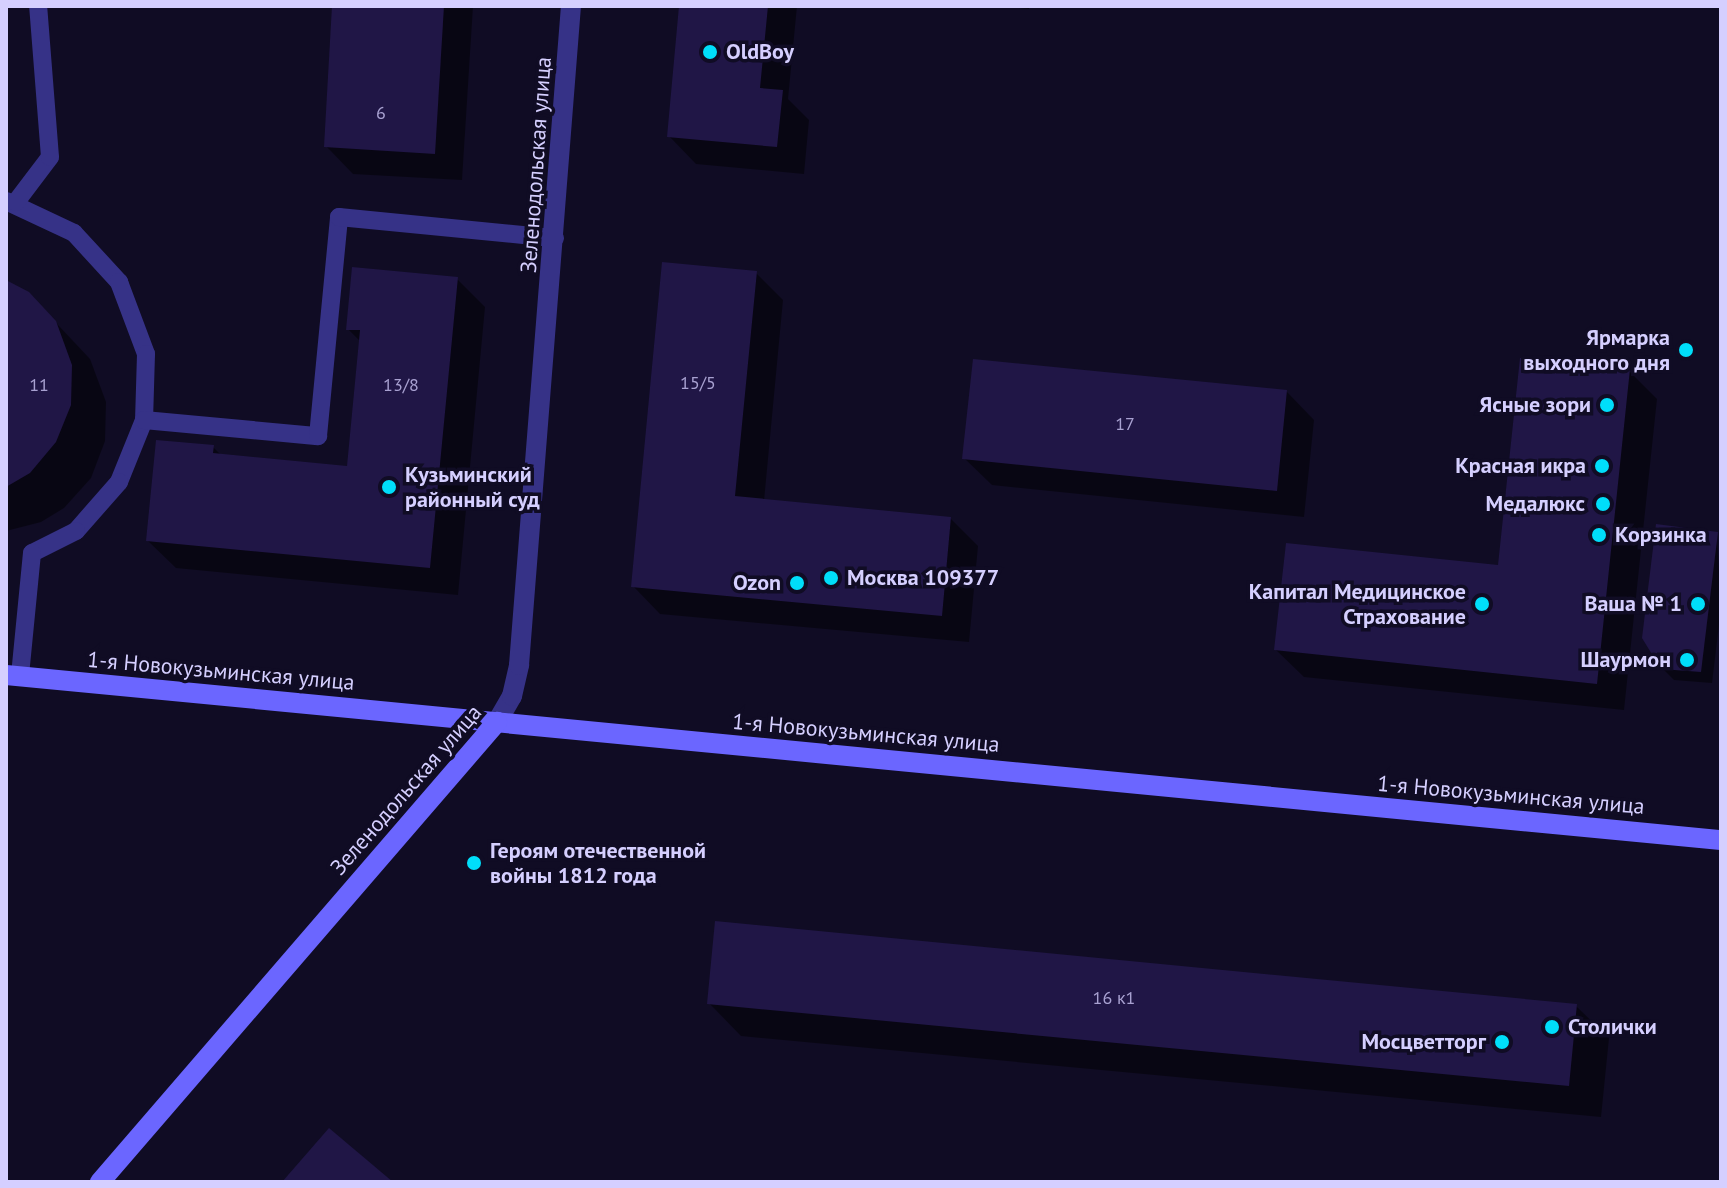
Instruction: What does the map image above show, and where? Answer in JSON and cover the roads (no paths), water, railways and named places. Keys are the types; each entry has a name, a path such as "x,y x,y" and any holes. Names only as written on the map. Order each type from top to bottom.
{"street":[{"name":"Зеленодольская улица","path":"100,1182 497,722 512,696 519,665 571,6"},
{"name":"1-я Новокузьминская улица","path":"13,676 1721,840"}],"lane":[{"path":"13,676 32,553 76,531 119,482 144,420 146,354 119,282 74,233 11,201 50,157 38,6"},
{"path":"144,420 318,436 339,217 555,238"}],"place":[{"name":"OldBoy","path":"710,52"},
{"name":"Ярмарка выходного дня","path":"1686,350"},
{"name":"Ясные зори","path":"1607,405"},
{"name":"Красная икра","path":"1602,466"},
{"name":"Кузьминский районный суд","path":"389,487"},
{"name":"Медалюкс","path":"1603,504"},
{"name":"Корзинка","path":"1599,535"},
{"name":"Москва 109377","path":"831,578"},
{"name":"Ozon","path":"797,583"},
{"name":"Капитал Медицинское Страхование","path":"1482,604"},
{"name":"Ваша № 1","path":"1698,604"},
{"name":"Шаурмон","path":"1687,660"},
{"name":"Героям отечественной войны 1812 года","path":"474,863"},
{"name":"Столички","path":"1552,1027"},
{"name":"Мосцветторг","path":"1502,1042"}]}
